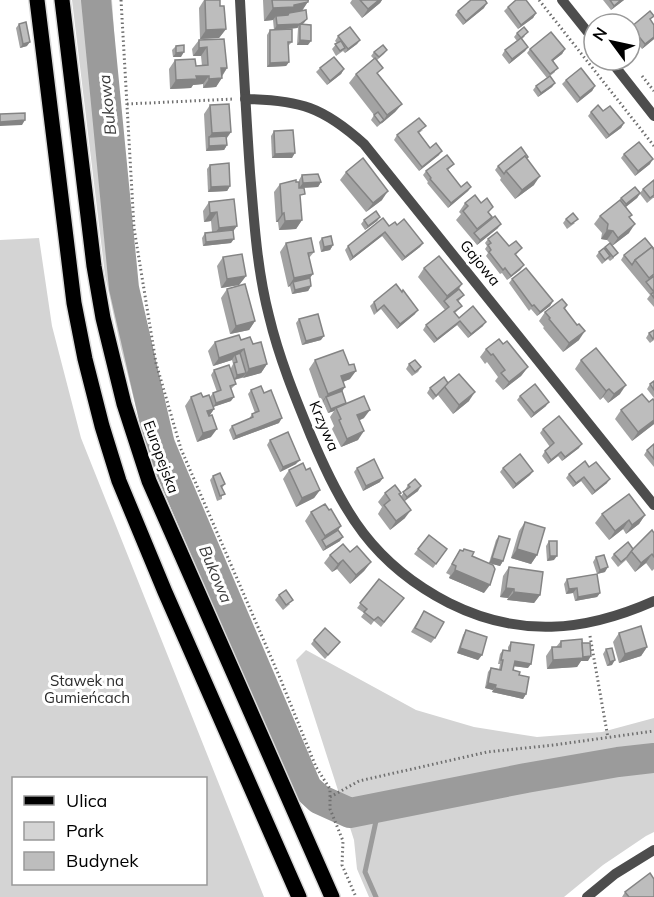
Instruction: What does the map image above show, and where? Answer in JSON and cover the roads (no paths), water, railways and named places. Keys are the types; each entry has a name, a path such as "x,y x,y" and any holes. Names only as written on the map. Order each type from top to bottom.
{"main road":[{"path":"37,0 74,303 102,426 119,481 165,592 299,897"},
{"name":"Europejska","path":"62,0 97,284 110,350 132,433 149,480 332,897"}],"street":[{"name":"Krzywa","path":"240,0 241,98 258,255 268,315 288,379 324,467 350,515 371,545 401,573 441,599 477,615 508,624 546,628 588,623 621,615 654,601"},
{"path":"562,0 582,25"},
{"path":"619,72 654,116"},
{"name":"Gajowa","path":"241,98 286,100 308,106 332,118 364,144 654,505"},
{"path":"587,897 615,874 654,850"}],"waterway":[{"name":"Bukowa","path":"96,0 124,288 160,445 307,788 319,799 350,813 526,778 654,758"},
{"path":"376,897 365,872 379,807"}],"park label":[{"name":"Stawek na Gumieńcach","path":"87,690"}]}
